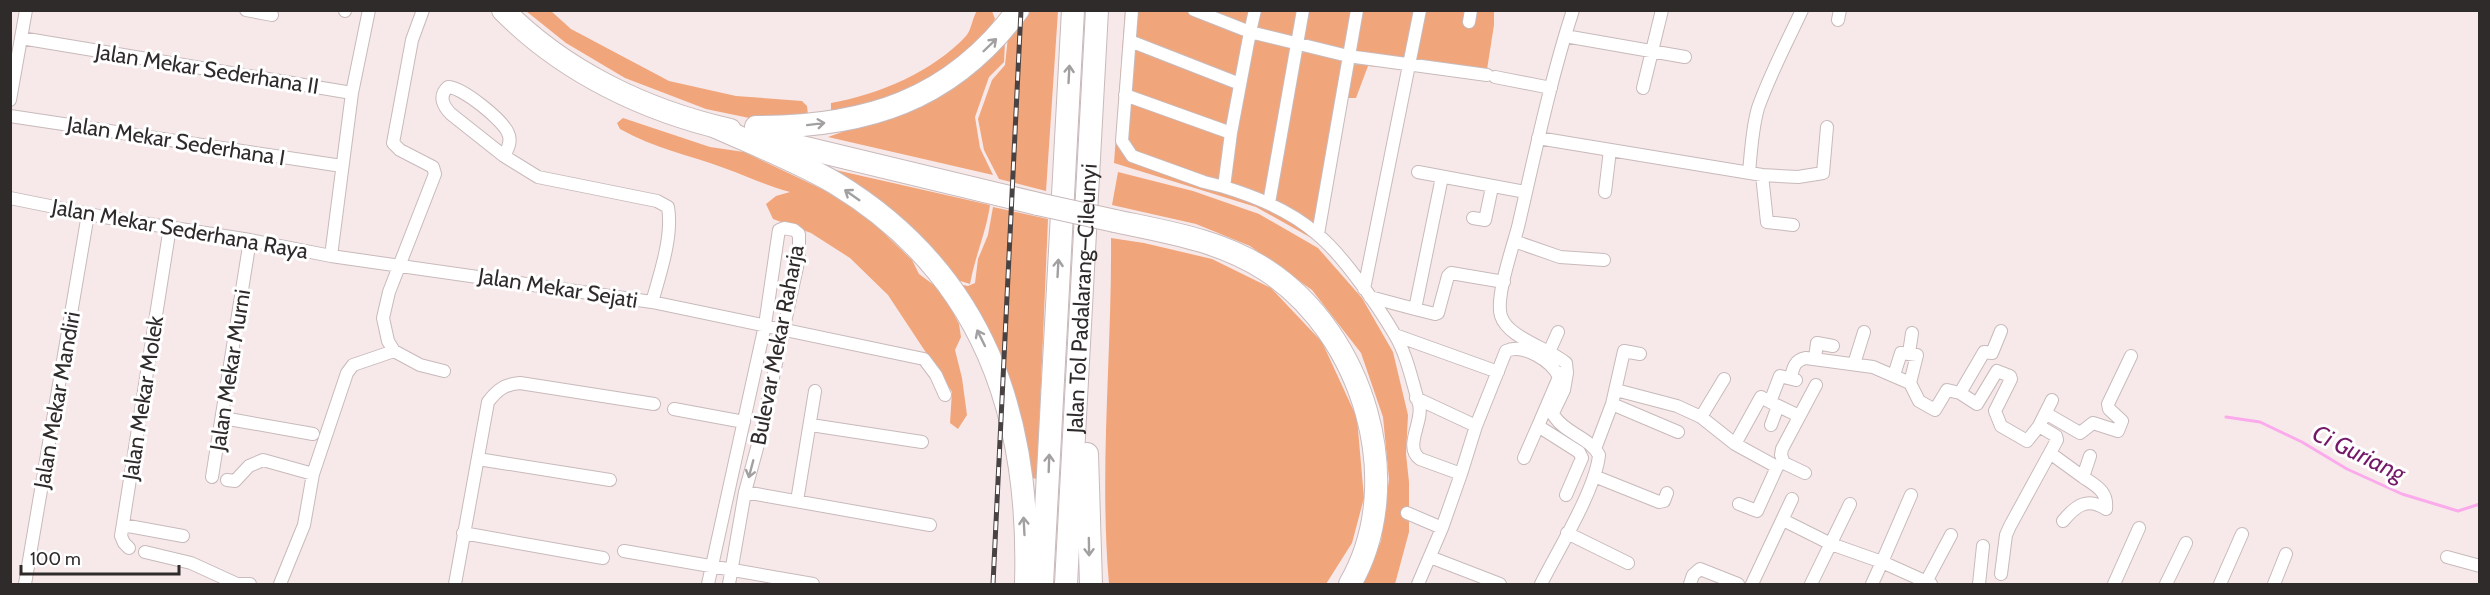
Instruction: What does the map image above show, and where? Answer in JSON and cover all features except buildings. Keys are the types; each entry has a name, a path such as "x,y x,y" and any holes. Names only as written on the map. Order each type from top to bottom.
{"highway":[{"path":"503,10 552,52 606,86 655,108 716,127 1038,204 1194,238 1237,254 1267,270 1320,320 1341,351 1357,386 1370,426 1377,468 1374,509 1368,539 1350,585"},
{"path":"716,127 789,127 855,118 897,106 917,98 957,74 1000,36 1018,10"},
{"name":"Jalan Tol Padalarang–Cileunyi","path":"1042,585 1073,10"},
{"name":"Jalan Tol Padalarang–Cileunyi","path":"1066,585 1081,342 1097,10"},
{"path":"716,127 797,164 835,184 876,211 920,248 964,308 993,363 1012,419 1022,476 1026,585"},
{"path":"1081,342 1087,425 1091,585"}],"street":[{"path":"10,100 26,10"},
{"path":"246,10 272,15"},
{"name":"Jalan Mekar Sederhana Raya","path":"10,198 88,214 331,255 352,93 369,10"},
{"path":"423,10 412,39 393,143 400,150 433,167 435,174 389,292 383,318 388,340 394,351 420,366 444,371"},
{"path":"1131,10 1122,141 1132,156 1269,203 1318,234 1367,293 1395,335 1407,363 1419,405 1419,419 1412,447 1414,454 1420,459 1461,474"},
{"path":"1194,10 1251,32 1348,56 1491,76 1551,88"},
{"path":"1224,187 1231,133 1255,10"},
{"path":"1269,203 1303,10"},
{"path":"1318,234 1357,10"},
{"path":"1367,293 1408,64 1420,10"},
{"path":"1541,585 1594,476 1599,455 1595,449 1570,433 1553,413 1567,378 1568,359 1549,352 1508,328 1501,318 1500,303 1538,138 1573,10"},
{"path":"1643,88 1662,10"},
{"path":"1793,225 1767,222 1755,174 1754,127 1758,108 1802,10"},
{"path":"1565,36 1685,57"},
{"name":"Jalan Mekar Sederhana II","path":"21,38 352,93"},
{"path":"1130,41 1240,84"},
{"path":"504,156 509,141 504,127 493,115 458,89 448,87 442,95 445,107 504,156 538,177 657,201 668,207 665,246 652,302"},
{"path":"1125,95 1231,133"},
{"name":"Jalan Mekar Sederhana I","path":"10,116 342,166"},
{"path":"1538,138 1755,174 1798,177 1822,173 1827,127"},
{"path":"1605,192 1610,150"},
{"path":"1418,172 1526,192"},
{"path":"1415,309 1442,177"},
{"path":"1473,218 1485,220 1492,187"},
{"name":"Jalan Mekar Mandiri","path":"25,585 88,214"},
{"name":"Jalan Mekar Molek","path":"129,548 122,540 123,525 170,227"},
{"name":"Bulevar Mekar Raharja","path":"708,585 765,325 779,230 784,228 794,230 799,234 800,247 787,330 745,492 729,585"},
{"name":"Jalan Mekar Murni","path":"212,477 250,240"},
{"path":"1514,241 1560,256 1604,260"},
{"name":"Jalan Mekar Sejati","path":"331,255 652,302 924,359 936,375 945,395"},
{"path":"1367,293 1435,314 1438,313 1449,276 1454,272 1504,282"},
{"path":"1960,393 1984,352 1992,352 2001,331"},
{"path":"1549,352 1558,332"},
{"path":"1854,364 1864,332"},
{"path":"1909,353 1912,333"},
{"path":"1395,335 1498,372"},
{"path":"1815,358 1817,343 1833,346"},
{"path":"1418,585 1442,528 1476,426 1506,351 1511,348 1523,348 1555,368 1559,377 1558,385 1524,458"},
{"path":"280,585 304,525 313,474 350,369 352,365 394,351"},
{"path":"1595,449 1612,404 1624,351 1640,354"},
{"path":"1894,375 1901,353 1917,356 1910,383 1918,401 1933,410 1937,409 1948,389 1960,393 1977,404 1997,371 2000,370 2011,379 1995,413 2002,428 2027,441 2047,414 2052,400"},
{"path":"2047,414 2080,433 2093,423 2118,431 2122,421 2109,409 2108,404 2131,356"},
{"path":"1771,424 1780,376 1794,379 1792,369 1798,360 1815,358 1873,367 1910,383"},
{"path":"1701,417 1724,379"},
{"path":"455,585 488,402 501,388 510,384 654,404"},
{"path":"1805,473 1784,463 1781,455 1798,416 1816,385"},
{"path":"1616,390 1677,406 1701,417 1735,444 1777,467 1756,510 1739,504"},
{"path":"797,501 815,391"},
{"path":"1735,444 1761,397 1798,416"},
{"path":"1416,398 1476,426"},
{"path":"1612,404 1678,432"},
{"path":"674,409 744,422"},
{"path":"223,417 314,434"},
{"path":"810,425 922,442"},
{"path":"1538,426 1580,452 1582,458 1566,495"},
{"path":"2001,574 2006,535 2057,437 2038,426"},
{"path":"2050,453 2102,491 2107,500 2106,509 2097,503 2088,502 2078,507 2063,521"},
{"path":"2083,477 2090,456"},
{"path":"478,459 610,480"},
{"path":"227,480 234,481 249,466 263,460 313,474"},
{"path":"1594,476 1659,502 1664,501 1667,493"},
{"path":"745,492 930,525"},
{"path":"1872,585 1911,495"},
{"path":"1752,585 1792,499"},
{"path":"1811,585 1850,504"},
{"path":"1407,513 1442,528"},
{"path":"1783,520 1831,544 1882,562 1929,583 1950,535"},
{"path":"123,525 183,536"},
{"path":"2114,585 2139,528"},
{"path":"463,533 603,558"},
{"path":"1567,533 1628,563"},
{"path":"2220,585 2242,534"},
{"path":"2166,585 2186,543"},
{"path":"1979,585 1983,546"},
{"path":"624,551 813,585"},
{"path":"145,552 190,563 237,584 250,585"},
{"path":"2274,585 2286,554"},
{"path":"1430,557 1479,581 1500,585"},
{"path":"2447,557 2480,566"},
{"path":"1689,585 1695,572 1700,569 1738,585"}],"shaded area":[{"path":"526,11 551,11 571,29 669,81 736,96 802,101 807,106 808,115 754,119 706,109 625,78 566,43"},
{"path":"977,11 992,11 995,19 984,38 923,91 831,112 831,103 886,88 938,60 966,36"},
{"path":"1026,11 1058,11 1046,191 999,179 984,150 978,119 992,80 1005,65 1008,37"},
{"path":"1125,11 1494,11 1494,25 1486,76 1368,66 1356,98 1342,98 1315,240 1256,207 1114,163"},
{"path":"1005,42 1004,62 989,77 975,117 980,148 993,175 828,137 890,115"},
{"path":"623,118 710,147 744,152 824,190 868,218 912,260 919,274 942,291 959,324 961,337 955,350 962,378 967,415 958,429 950,423 952,392 888,295 850,258 811,233 773,219 766,204 776,196 790,192 633,136 620,129 617,123"},
{"path":"818,166 990,205 970,284 954,279"},
{"path":"1118,172 1193,191 1259,214 1318,248 1362,298 1393,352 1408,415 1406,454 1409,482 1409,532 1395,584 1363,584 1381,541 1389,479 1383,417 1361,353 1312,290 1250,246 1196,224 1112,205"},
{"path":"993,207 1048,219 1037,479 1032,478 1022,418 1011,383 978,319 954,283 968,286 975,283 978,259 988,235"},
{"path":"1111,238 1144,243 1212,259 1271,288 1322,342 1357,418 1364,498 1352,543 1326,584 1109,584 1105,498"}],"waterway":[{"name":"Ci Guriang","path":"2226,417 2260,422 2302,442 2347,469 2402,494 2458,511 2480,504"}],"railway":[{"path":"993,584 1021,10"}]}
